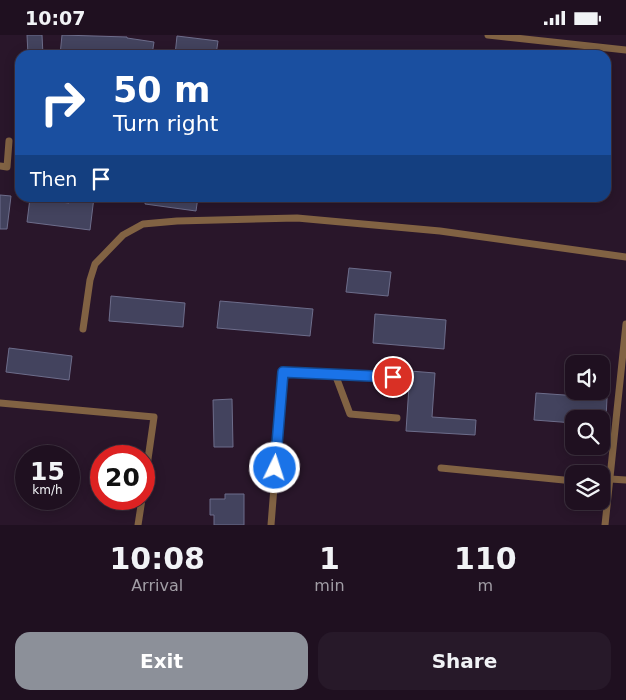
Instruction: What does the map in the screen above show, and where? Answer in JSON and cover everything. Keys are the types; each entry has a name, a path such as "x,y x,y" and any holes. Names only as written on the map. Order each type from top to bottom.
{"lane":[{"path":"488,35 626,50"},
{"path":"0,166 7,167 9,141"},
{"path":"83,329 90,280 95,264 123,235 143,225 177,221 297,218 440,231 626,257"},
{"path":"609,465 626,324"},
{"path":"271,525 283,372 393,377"},
{"path":"335,374 350,414 397,418"},
{"path":"0,403 154,417 150,445"},
{"path":"442,468 565,480"},
{"path":"610,483 626,480"},
{"path":"138,525 140,510"},
{"path":"605,525 606,510"}],"building":[{"path":"27,35 42,35 43,50 28,50"},
{"path":"62,35 127,37 154,42 153,50 60,50"},
{"path":"177,36 218,41 217,50 176,50"},
{"path":"0,195 11,196 7,229 0,229"},
{"path":"30,202 93,202 90,230 27,222"},
{"path":"145,202 197,202 196,211 145,204"},
{"path":"349,268 391,272 388,296 346,292"},
{"path":"111,296 185,303 183,327 109,321"},
{"path":"220,301 313,309 310,336 217,328"},
{"path":"375,314 446,320 444,349 373,343"},
{"path":"9,348 72,356 69,380 6,372"},
{"path":"410,371 435,373 432,417 476,420 475,435 406,431"},
{"path":"536,393 565,395 565,400 607,400 606,410 565,410 565,422 534,420"},
{"path":"232,399 233,447 214,447 213,400"},
{"path":"225,494 244,494 244,525 214,525 214,515 210,515 210,499 225,499"}],"route":[{"path":"275,468 283,372 393,377"}]}
